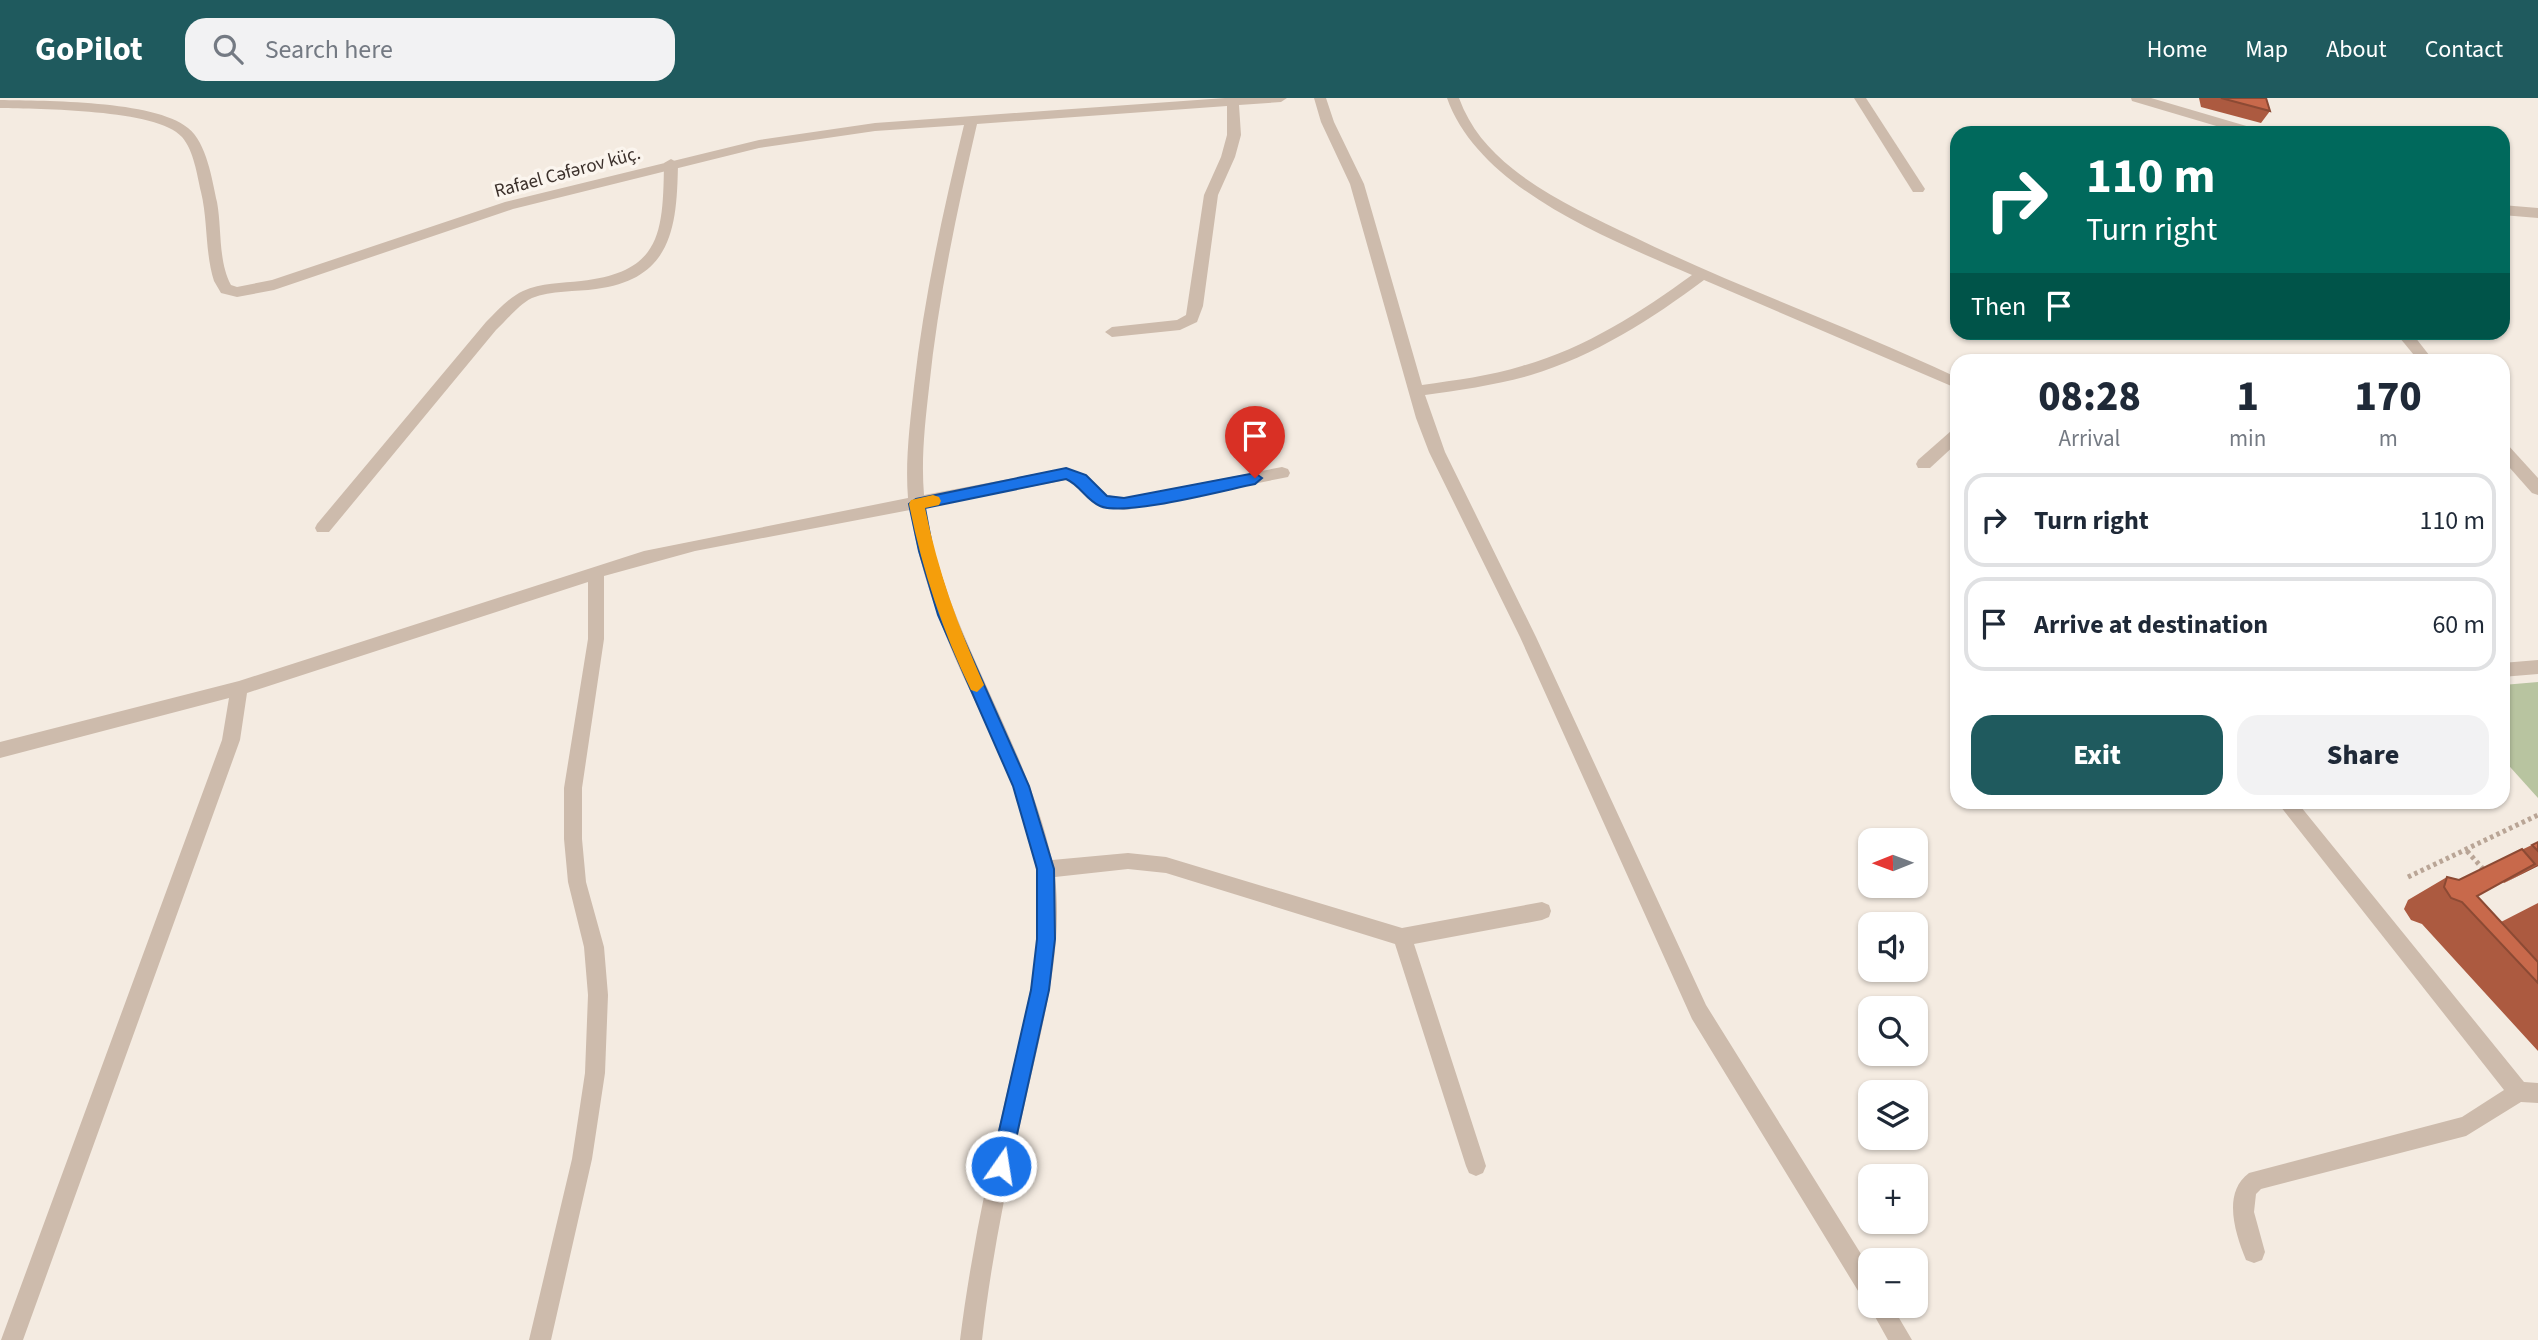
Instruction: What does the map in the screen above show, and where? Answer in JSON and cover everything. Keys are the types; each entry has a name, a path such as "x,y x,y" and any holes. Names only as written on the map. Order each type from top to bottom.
{"street":[{"name":"Rafael Cəfərov küç.","path":"0,104 155,117 185,131 197,155 212,212 218,273 226,289 237,292 274,285 510,205 671,163 759,144 844,130 1281,98"},
{"path":"1320,98 1332,137 1349,162 1357,184 1437,452 1528,638 1699,1012 1735,1075 1858,1270"},
{"path":"1453,98 1468,130 1483,149 1521,182 1580,216 1703,274 1872,344 1950,380"},
{"path":"1860,98 1918,190"},
{"path":"2137,98 2231,126"},
{"path":"1112,332 1180,325 1192,318 1211,195 1228,157 1234,135 1233,103"},
{"path":"971,121 927,327 916,443 916,504 926,551 946,615 1021,786 1046,869 1046,939 1040,990 984,1240 971,1340"},
{"path":"323,528 491,326 523,297 537,292 613,281 636,272 653,255 663,239 670,216 671,163"},
{"path":"2510,211 2538,213"},
{"path":"1417,391 1490,379 1545,365 1672,297 1703,274"},
{"path":"2409,340 2421,354"},
{"path":"1924,464 1950,440"},
{"path":"2510,457 2538,489"},
{"path":"0,750 239,688 596,572 695,545 1066,474 1081,479 1103,501 1124,504 1282,473"},
{"path":"540,1340 582,1159 595,1073 598,995 594,947 577,882 573,800 596,639 596,572"},
{"path":"2510,669 2538,667"},
{"path":"12,1340 231,740 239,688"},
{"path":"2254,1252 2243,1212 2246,1188 2256,1180 2466,1126 2529,1093 2292,809"},
{"path":"1046,869 1128,861 1166,865 1402,937 1542,911"},
{"path":"1402,937 1476,1166"},
{"path":"1887,1318 1901,1340"}],"path":[{"path":"2408,877 2538,815"},
{"path":"2467,850 2485,870"}],"green space":[{"path":"2538,682 2538,798 2510,767 2510,684"}],"building":[{"path":"2221,98 2266,98 2270,111"},
{"path":"2522,849 2535,864 2477,896 2538,962 2538,983 2462,902 2451,898 2444,887 2447,877 2459,880"}],"slow traffic":[{"path":"933,501 916,504 926,551 946,615 977,685"}],"route":[{"path":"1001,1166 1040,990 1046,939 1046,869 1021,786 946,615 926,551 916,504 1066,474 1081,479 1103,501 1124,504 1255,478"}]}
